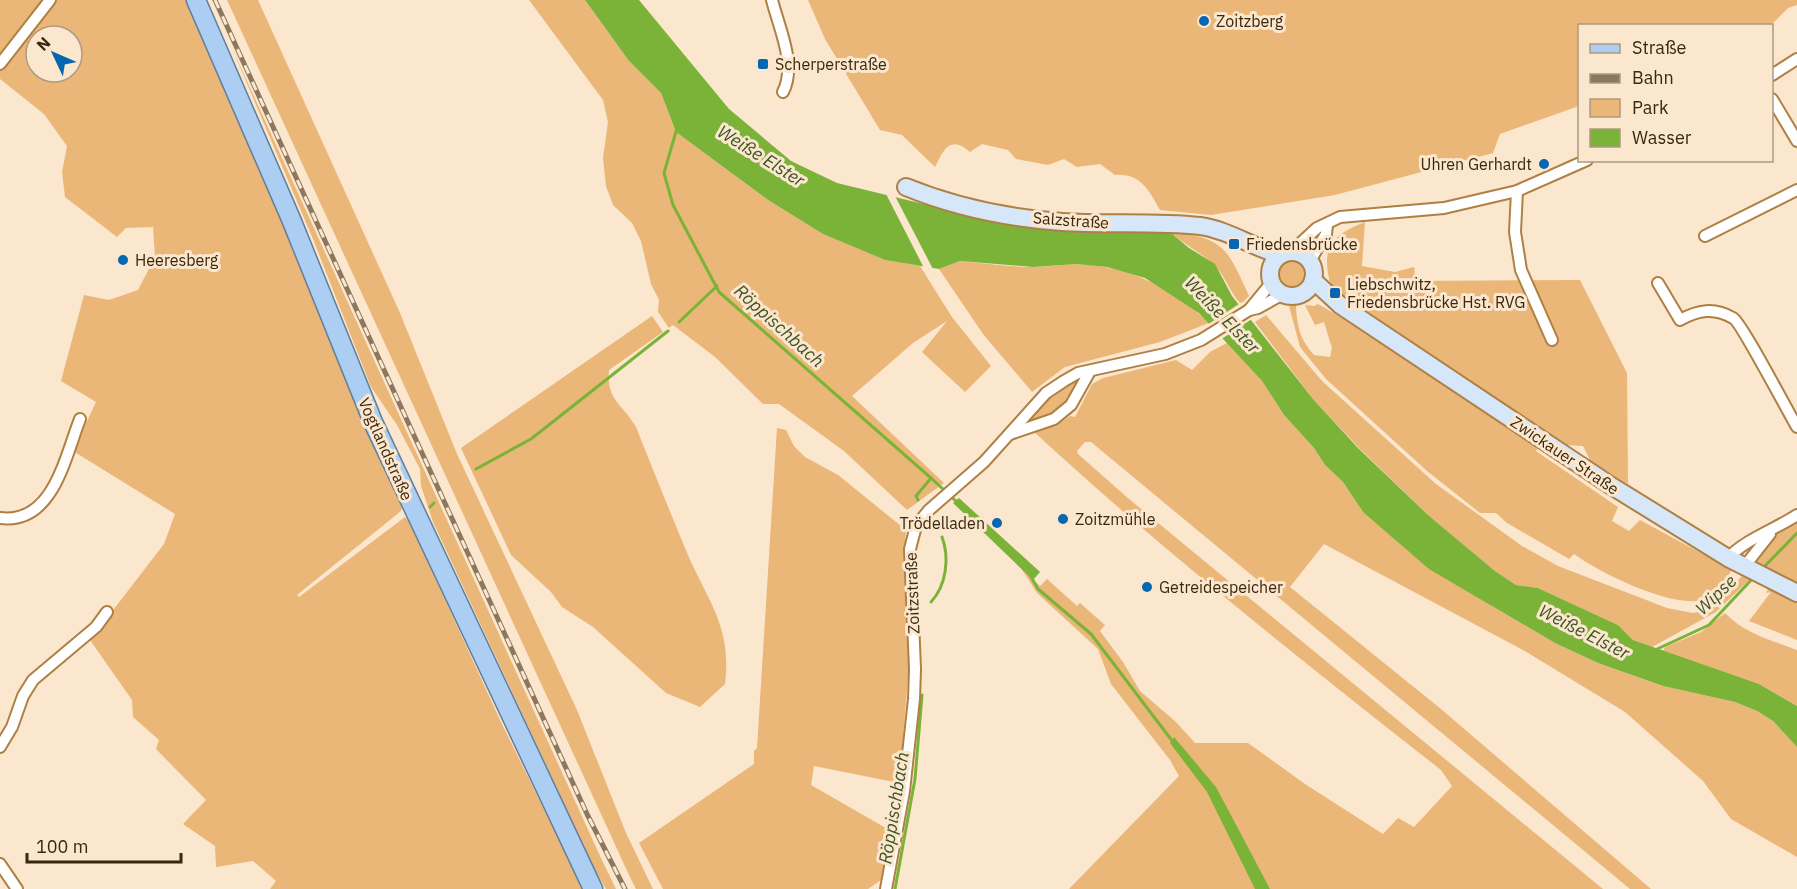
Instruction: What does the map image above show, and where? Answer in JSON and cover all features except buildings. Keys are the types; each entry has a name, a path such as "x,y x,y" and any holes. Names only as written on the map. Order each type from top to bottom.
{"main road":[{"name":"Vogtlandstraße","path":"196,0 291,219 373,422 593,889"},
{"name":"Salzstraße","path":"906,187 962,206 1011,216 1062,222 1200,226 1239,240 1246,248 1280,270"},
{"path":"1301,254 1310,261 1309,286 1294,296 1280,270 1301,254"},
{"name":"Zwickauer Straße","path":"1309,286 1610,485 1739,564 1797,593"}],"street":[{"path":"0,64 50,0"},
{"path":"772,0 786,51 789,80 783,92"},
{"path":"1773,74 1797,59"},
{"path":"1773,101 1797,141"},
{"path":"1280,270 1317,228 1340,217 1444,208 1517,191 1582,162"},
{"path":"1705,236 1797,190"},
{"path":"1517,191 1515,232 1521,270 1552,340"},
{"path":"1310,261 1326,234 1327,225"},
{"name":"Zoitzstraße","path":"886,889 908,757 915,669 911,538 923,517 1010,434 1046,393 1078,373 1174,350 1221,330 1263,299 1280,270"},
{"name":"Zoitzstraße","path":"1263,299 1280,270"},
{"path":"1658,283 1680,320 1694,312 1711,310 1735,319 1797,427"},
{"name":"Zoitzstraße","path":"1010,434 1054,418 1071,405 1090,371"},
{"path":"0,519 12,520 29,515 46,500 80,419"},
{"path":"1739,564 1739,546 1772,531 1797,515"},
{"path":"1739,564 1772,531"},
{"path":"0,747 12,727 23,696 33,680 96,627 107,612"},
{"path":"0,864 17,889"}],"green space":[{"path":"0,0 190,0 403,504 401,511 297,595 299,597 405,517 410,523 500,720 583,889 270,889 276,881 253,861 216,867 215,846 183,824 206,800 156,749 159,740 133,717 132,700 90,640 164,544 175,514 73,451 96,402 61,381 84,295 109,300 138,290 155,257 153,227 126,228 117,237 65,197 62,172 67,146 44,114 0,79"},
{"path":"227,0 258,0 400,313 457,454 577,710 626,833 653,889 636,889 629,875"},
{"path":"529,0 585,0 629,61 661,93 676,132 768,200 823,234 885,260 920,266 952,317 991,366 965,392 922,352 947,321 913,343 852,396 944,483 907,510 844,451 779,404 763,404 715,357 673,325 669,328 658,312 659,300 651,284 641,241 632,223 613,205 606,186 603,158 608,122 603,100"},
{"path":"808,0 1797,0 1797,5 1788,8 1772,24 1578,24 1578,106 1500,134 1493,153 1335,195 1211,215 1160,210 1143,184 1131,177 1115,175 1100,164 1077,167 1064,159 1048,165 1016,159 1008,150 982,144 970,152 957,145 948,146 935,167 902,135 880,130 825,39"},
{"path":"231,46 616,889 606,889 593,866 433,522 421,486 420,469 397,425 371,387 313,239"},
{"path":"1365,222 1362,266 1395,272 1414,267 1416,281 1580,280 1627,373 1628,484 1591,462 1583,446 1565,445 1331,287 1327,263 1331,246 1343,233"},
{"path":"1170,232 1188,234 1214,242 1236,267 1249,296 1241,304 1217,268"},
{"path":"1292,259 1302,263 1306,273 1302,283 1292,287 1282,283 1278,273 1282,263"},
{"path":"960,261 1024,267 1079,264 1115,269 1166,289 1196,310 1209,323 1160,342 1065,367 1032,392 983,334 939,269"},
{"path":"1318,304 1374,336 1539,445 1536,451 1618,507 1612,521 1629,531 1640,520 1732,570 1712,596 1695,601 1678,600 1619,580 1574,554 1569,559 1507,523 1496,513 1480,513 1427,471 1326,379 1300,347 1289,306 1296,305 1300,332 1309,349 1314,355 1330,357 1332,348 1324,322 1315,325 1305,305"},
{"path":"1266,315 1322,381 1436,484 1522,546 1558,566 1667,608 1693,613 1708,610 1743,575 1750,579 1716,612 1652,647 1633,640 1618,625 1538,588 1516,585 1495,571 1428,515 1359,448 1313,399 1255,322"},
{"path":"652,316 663,332 609,370 610,389 616,402 636,427 688,555 711,602 722,631 726,664 725,684 700,707 666,693 593,627 562,607 551,592 511,555 461,448"},
{"path":"1227,343 1262,381 1284,415 1314,448 1325,465 1343,482 1363,512 1492,606 1555,643 1598,663 1663,686 1735,702 1773,721 1797,747 1797,857 1731,819 1703,781 1625,712 1523,650 1324,544 1290,587 1441,709 1651,889 1630,889 1091,442 1085,442 1077,451 1078,454 1129,499 1603,889 1069,889 1179,776 1170,760 1111,684 1098,649 1037,593 1021,568 1040,586 1047,579 1077,606 1080,603 1105,625 1100,631 1123,662 1140,691 1176,722 1195,743 1248,743 1305,784 1383,834 1398,818 1414,827 1452,786 1441,770 1182,562 1033,431 1063,421 1070,416 1075,417 1092,384 1103,378 1176,360 1192,370 1210,352"},
{"path":"1078,377 1080,378 1063,406 1054,414 1023,424 1041,402"},
{"path":"777,428 786,430 794,446 805,457 838,475 906,530 904,554 909,667 899,783 814,766 811,785 891,831 881,880 868,889 663,889 639,843 754,764 754,751 757,748"},
{"path":"1797,518 1797,586 1752,560 1772,534"},
{"path":"1775,588 1797,598 1797,640 1749,621 1771,592 1766,593 1768,589"},
{"path":"1725,613 1750,631 1797,650 1797,706 1759,684 1663,651 1665,647 1701,632"}],"water":[{"name":"Weiße Elster","path":"585,0 639,0 729,109 791,161 837,183 1006,224 1170,232 1189,248 1215,264 1232,296 1313,399 1358,448 1428,515 1495,571 1516,585 1538,588 1618,625 1633,640 1759,684 1797,706 1797,747 1773,721 1757,711 1735,702 1663,686 1598,663 1555,643 1429,569 1363,512 1343,482 1325,465 1314,448 1284,415 1262,381 1199,313 1145,278 1107,267 1077,264 1033,267 960,261 939,269 885,260 823,234 768,200 676,132 661,93 629,61"},
{"path":"959,498 1040,572 1033,580 953,503"},
{"path":"1174,737 1216,787 1270,889 1255,889 1207,792 1170,743"}],"pier":[{"path":"885,192 894,194 934,271 925,270"},
{"path":"1242,302 1255,317 1220,340 1207,325"}],"waterway":[{"name":"Röppischbach","path":"677,128 664,173 673,205 719,292 931,478 916,496 918,500"},
{"path":"679,322 717,286"},
{"path":"476,469 531,439 668,331"},
{"path":"931,478 958,503"},
{"path":"430,507 434,503"},
{"name":"Wipse","path":"1763,568 1797,533"},
{"name":"Röppischbach","path":"931,602 940,588 945,571 946,554 942,537"},
{"path":"1029,573 1038,589 1091,634 1173,742"},
{"name":"Wipse","path":"1655,650 1709,625 1754,577"},
{"name":"Röppischbach","path":"895,889 915,779 922,695"}],"railway":[{"path":"215,0 587,814 625,889"}],"place":[{"name":"Zoitzberg","path":"1204,21"},
{"name":"Scherperstraße","path":"763,64"},
{"name":"Uhren Gerhardt","path":"1544,164"},
{"name":"Friedensbrücke","path":"1234,244"},
{"name":"Heeresberg","path":"123,260"},
{"name":"Liebschwitz, Friedensbrücke Hst. RVG","path":"1335,293"},
{"name":"Zoitzmühle","path":"1063,519"},
{"name":"Trödelladen","path":"997,523"},
{"name":"Getreidespeicher","path":"1147,587"}]}
